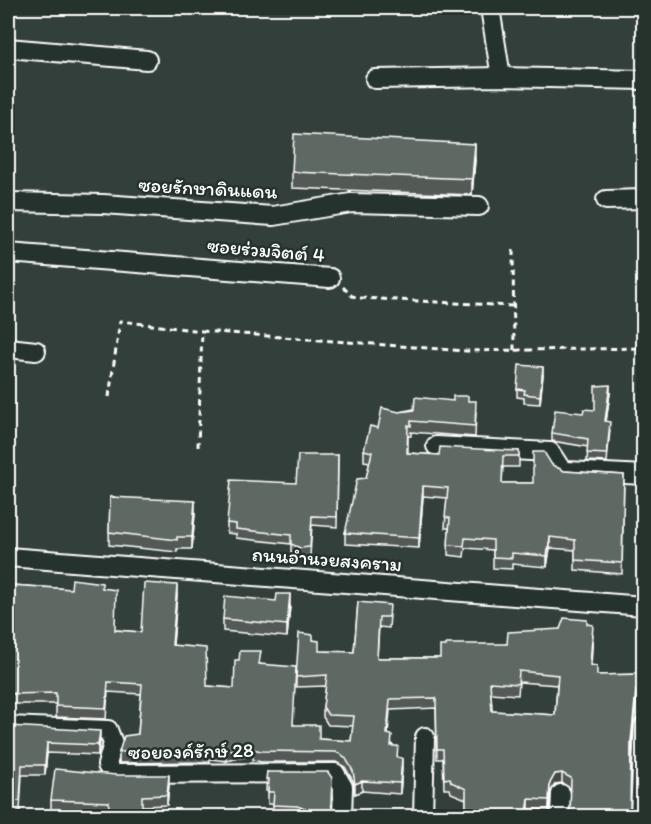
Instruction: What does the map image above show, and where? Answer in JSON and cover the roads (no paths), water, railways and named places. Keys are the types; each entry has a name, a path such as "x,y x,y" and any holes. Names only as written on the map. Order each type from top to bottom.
{"street":[{"path":"490,8 501,77"},
{"path":"8,48 147,60"},
{"path":"375,79 501,77 644,80"},
{"path":"606,200 644,199"},
{"name":"ซอยรักษาดินแดน","path":"8,202 103,204 273,216 351,203 479,206"},
{"name":"ซอยร่วมจิตต์ 4","path":"8,253 330,278"},
{"path":"8,348 36,351"},
{"path":"436,446 550,452 561,469 567,471 644,476"},
{"name":"ถนนอำนวยสงคราม","path":"8,557 644,606"},
{"name":"ซอยองค์รักษ์ 28","path":"8,726 108,730 113,743 108,765 111,772 116,774 334,773 344,787 342,816"},
{"path":"640,816 644,726"},
{"path":"423,816 425,737"},
{"path":"560,816 561,794"}]}
